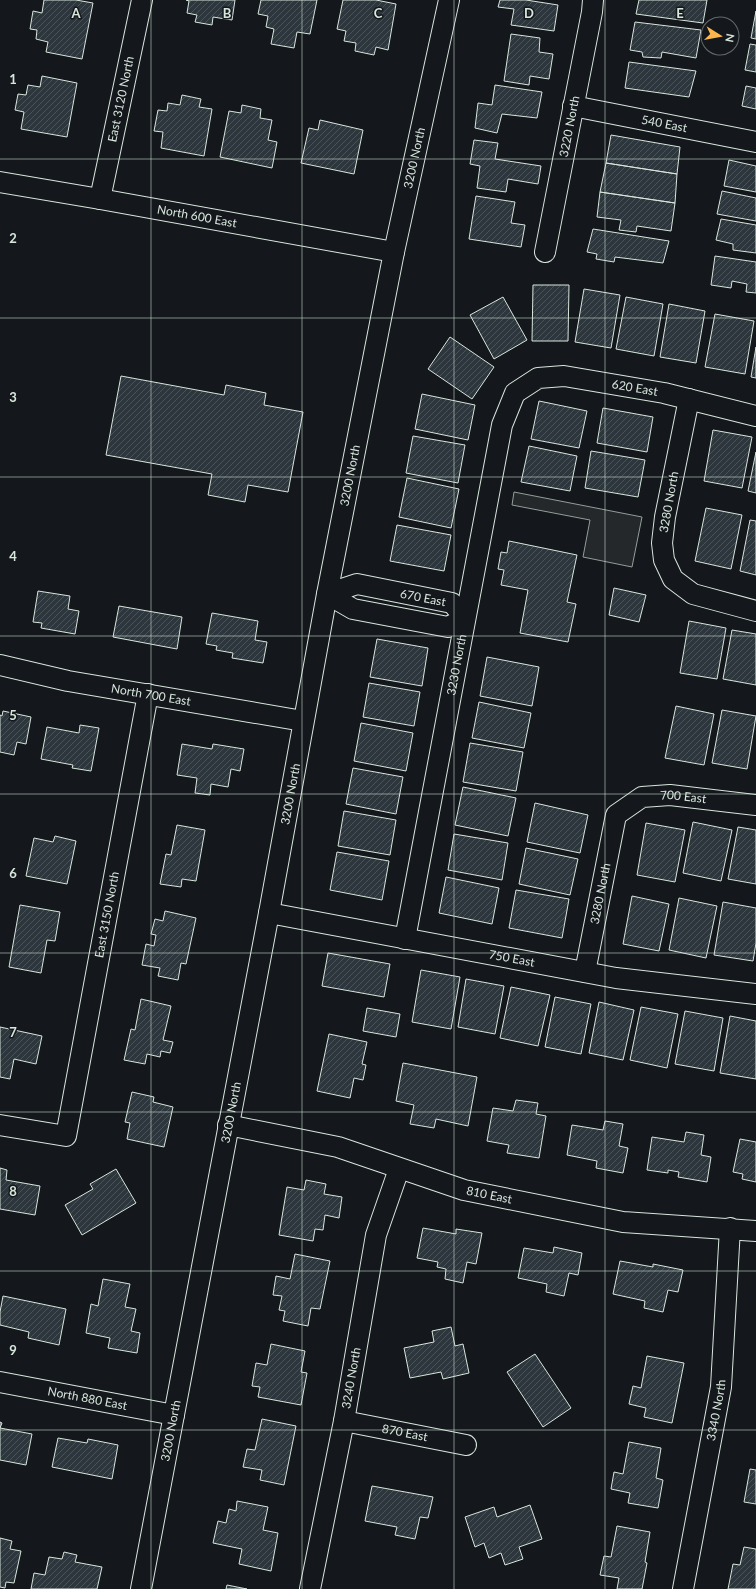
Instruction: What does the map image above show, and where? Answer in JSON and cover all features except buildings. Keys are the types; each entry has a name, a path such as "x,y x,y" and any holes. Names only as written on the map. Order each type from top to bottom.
{"street":[{"name":"East 3120 North","path":"100,199 142,0"},
{"name":"3200 North","path":"141,1589 269,913 327,594 394,252 449,0"},
{"name":"3220 North","path":"545,252 592,12 593,0"},
{"name":"540 East","path":"573,106 756,142"},
{"name":"North 600 East","path":"0,182 394,252"},
{"name":"620 East","path":"515,393 538,378 564,376 689,399 756,416"},
{"name":"3230 North","path":"405,939 502,425 515,393"},
{"name":"3280 North","path":"689,399 665,517 662,543 664,560 673,579 694,594 756,611"},
{"name":"670 East","path":"327,594 357,584 452,603 465,618"},
{"name":"North 700 East","path":"0,665 44,676 303,721"},
{"name":"East 3150 North","path":"0,1125 66,1136 148,694"},
{"name":"700 East","path":"616,815 642,797 670,795 756,805"},
{"name":"3280 North","path":"585,972 616,815"},
{"name":"750 East","path":"269,913 616,978 756,994"},
{"name":"810 East","path":"228,1125 338,1147 464,1190 623,1222 730,1228 756,1231"},
{"name":"3240 North","path":"310,1589 344,1421 376,1235 399,1169"},
{"name":"3340 North","path":"683,1589 720,1387 730,1228"},
{"name":"North 880 East","path":"0,1382 174,1415"},
{"name":"870 East","path":"344,1421 466,1445"}],"shaded area":[{"path":"514,492 642,517 632,567 583,557 590,520 512,505"}]}
